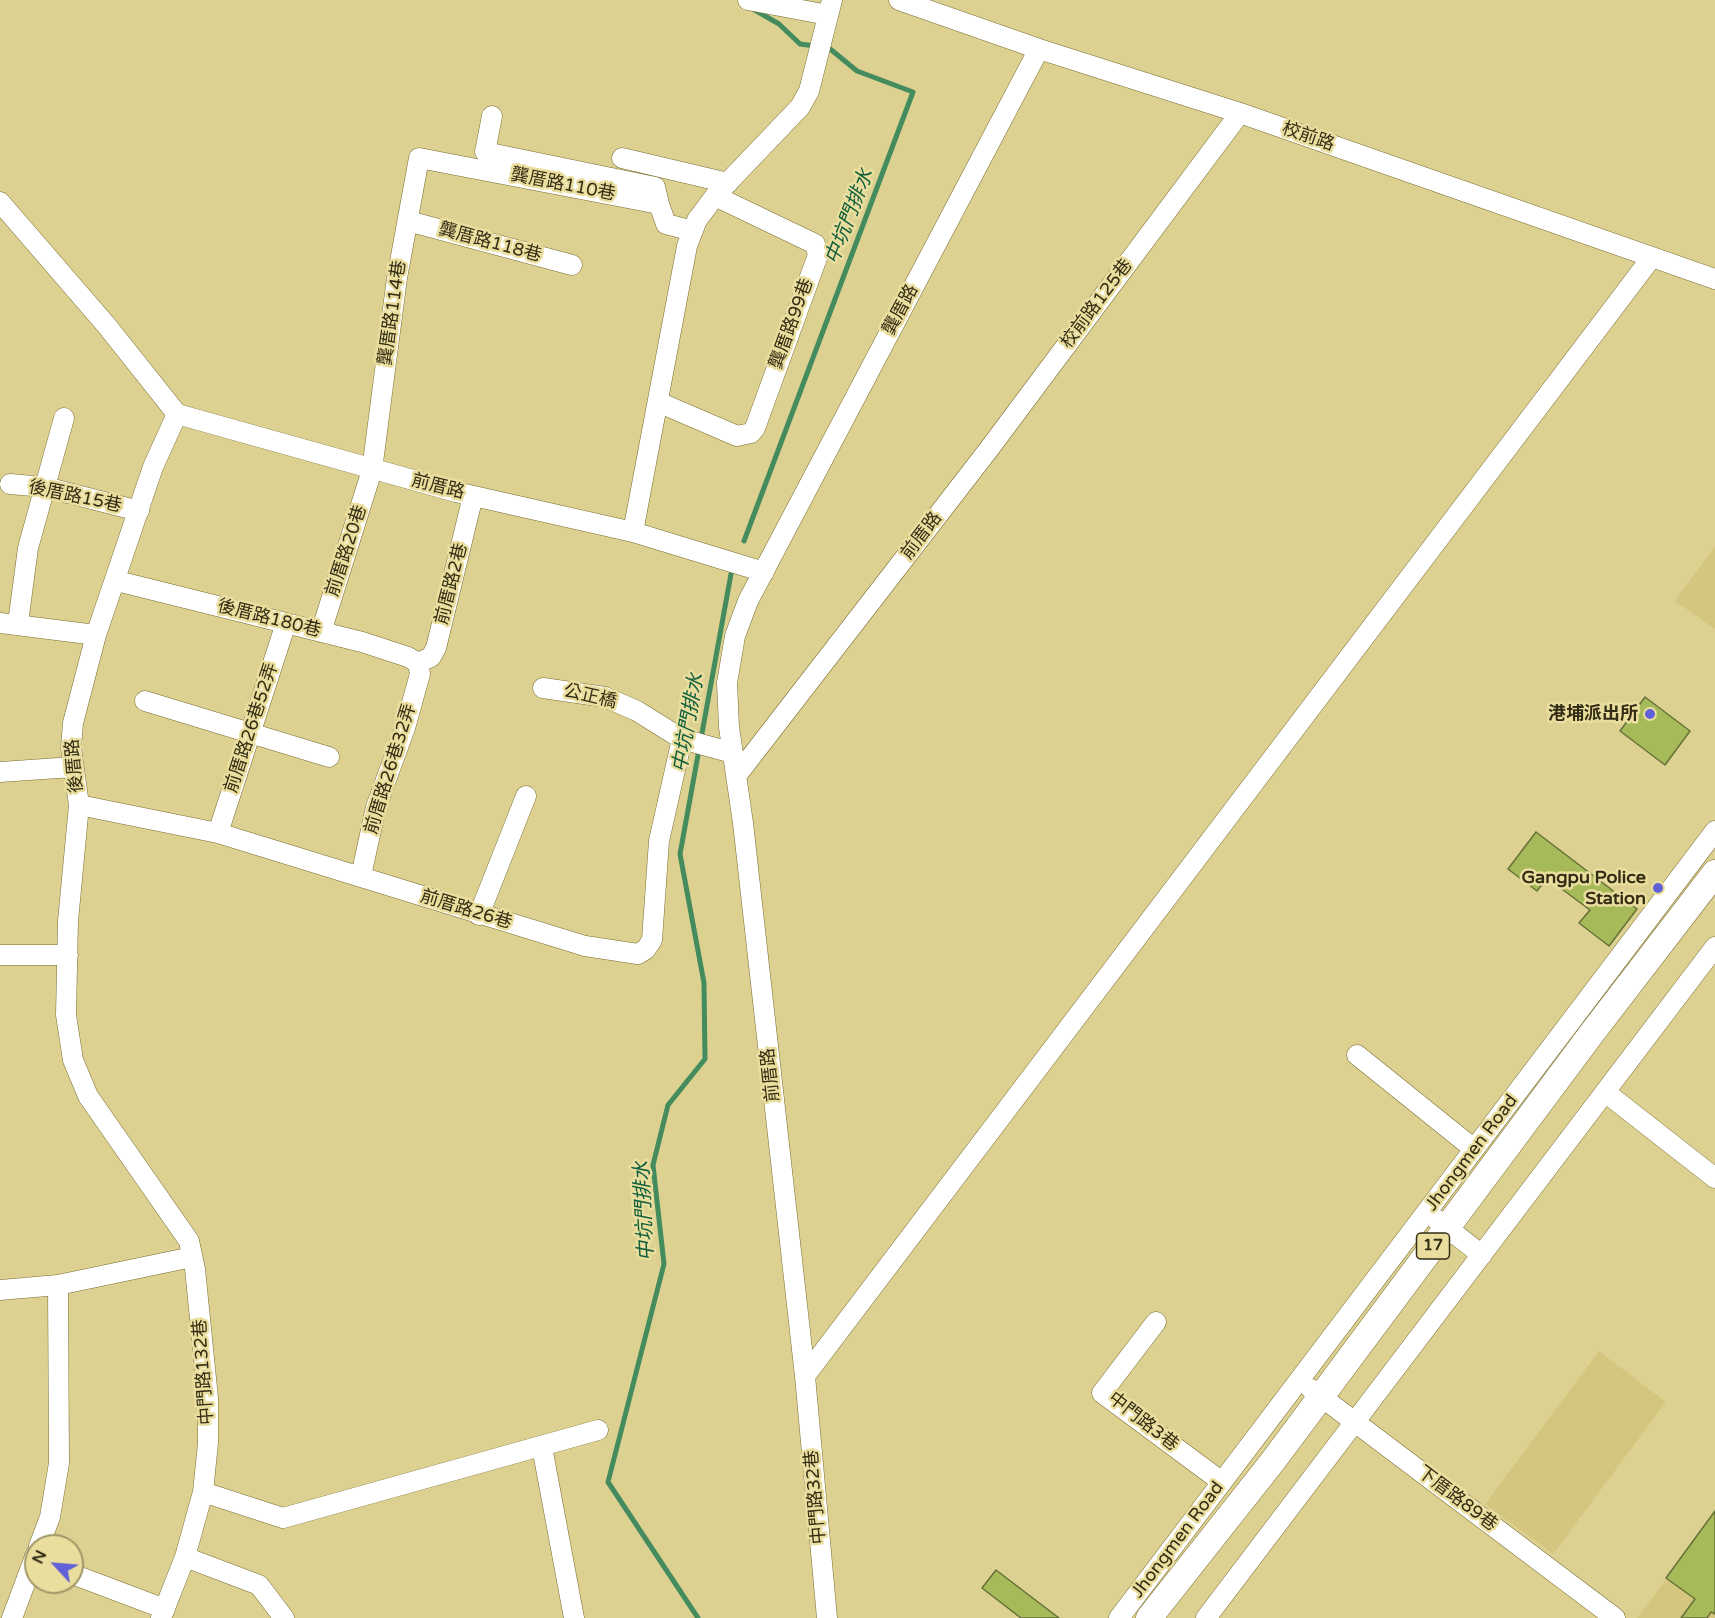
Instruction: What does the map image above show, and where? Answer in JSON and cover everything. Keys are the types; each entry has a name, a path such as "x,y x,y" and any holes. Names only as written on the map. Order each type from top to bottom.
{"main road":[{"name":"Jhongmen Road","path":"1171,1618 1326,1401 1444,1225 1715,873"},
{"name":"Jhongmen Road","path":"1444,1225 1715,900"},
{"name":"Jhongmen Road","path":"1149,1618 1326,1401"}],"street":[{"path":"633,532 687,246 697,220 800,107 809,92 830,8 748,0"},
{"name":"校前路","path":"899,0 1039,49 1240,113 1715,279"},
{"name":"龔厝路","path":"764,572 1039,49"},
{"name":"校前路125巷","path":"953,496 1240,113"},
{"path":"492,116 485,152 655,187 666,224 693,231"},
{"name":"龔厝路110巷","path":"419,158 659,204"},
{"name":"龔厝路114巷","path":"372,470 397,278 419,158"},
{"path":"622,158 722,190"},
{"name":"龔厝路99巷","path":"658,402 737,436 743,436 755,428 819,249 815,244 722,190"},
{"path":"0,202 107,326 177,414"},
{"name":"龔厝路118巷","path":"408,221 572,265"},
{"path":"805,1376 1652,258"},
{"name":"前厝路","path":"177,414 372,470 473,496 633,532 764,572 748,601 735,636 727,683 733,753 805,1376"},
{"name":"後厝路","path":"88,1096 73,1060 66,1015 68,921 78,805 71,748 73,723 96,635 117,581 153,467 177,414"},
{"path":"64,418 9,623 96,635"},
{"name":"前厝路20巷","path":"321,632 372,470"},
{"name":"後厝路15巷","path":"10,484 45,487 139,511"},
{"name":"前厝路2巷","path":"418,663 431,657 436,648 473,496"},
{"name":"前厝路","path":"737,775 953,496"},
{"name":"後厝路180巷","path":"117,581 362,642 418,663"},
{"name":"前厝路26巷52弄","path":"218,833 286,623"},
{"name":"前厝路26巷32弄","path":"361,876 376,807 420,674 418,663"},
{"name":"公正橋","path":"543,688 605,698 637,711 694,743 733,753"},
{"path":"145,702 329,757"},
{"name":"前厝路26巷","path":"78,805 218,833 585,946 638,954 646,949 652,939 659,841 694,743"},
{"path":"0,772 73,767"},
{"path":"479,915 526,796"},
{"name":"Jhongmen Road","path":"1119,1618 1299,1380 1444,1225 1474,1149 1715,831"},
{"path":"1206,1618 1715,947"},
{"path":"0,955 68,955"},
{"path":"1357,1055 1474,1149"},
{"path":"1605,1092 1715,1178"},
{"name":"中門路132巷","path":"88,1096 189,1240 192,1257 208,1398 208,1443 203,1492 185,1557 163,1614"},
{"path":"1444,1225 1482,1255"},
{"path":"0,1290 58,1285 192,1257"},
{"path":"44,1534 50,1517 59,1463 58,1285"},
{"name":"中門路3巷","path":"1156,1322 1102,1393 1222,1482"},
{"name":"中門路32巷","path":"805,1376 827,1618"},
{"name":"下厝路89巷","path":"1299,1380 1615,1618"},
{"path":"203,1492 283,1518 598,1430"},
{"path":"542,1447 574,1618"},
{"path":"185,1557 259,1585 284,1618"},
{"path":"84,1579 163,1614"},
{"path":"12,1618 24,1586"}],"shaded area":[{"path":"1715,546 1715,629 1675,601"},
{"path":"1599,1351 1666,1402 1553,1554 1485,1504"},
{"path":"1715,1514 1715,1618 1637,1618"}],"building":[{"name":"港埔派出所","path":"1645,697 1690,731 1665,765 1620,731"},
{"path":"1536,832 1637,909 1609,946 1579,923 1590,910 1547,878 1537,891 1508,869"},
{"path":"1715,1511 1715,1614 1711,1612 1707,1618 1681,1618 1695,1599 1666,1578"},
{"path":"996,1570 1059,1618 1021,1618 982,1588"}],"waterway":[{"name":"中坑門排水","path":"753,9 779,24 800,44 815,46"},
{"name":"中坑門排水","path":"744,541 913,92 857,71 829,48 824,47"},
{"name":"中坑門排水","path":"698,1618 608,1482 664,1264 653,1165 668,1105 705,1059 704,983 680,854 731,574"}],"place":[{"name":"港埔派出所","path":"1650,714"},
{"name":"Gangpu Police Station","path":"1658,888"}]}
